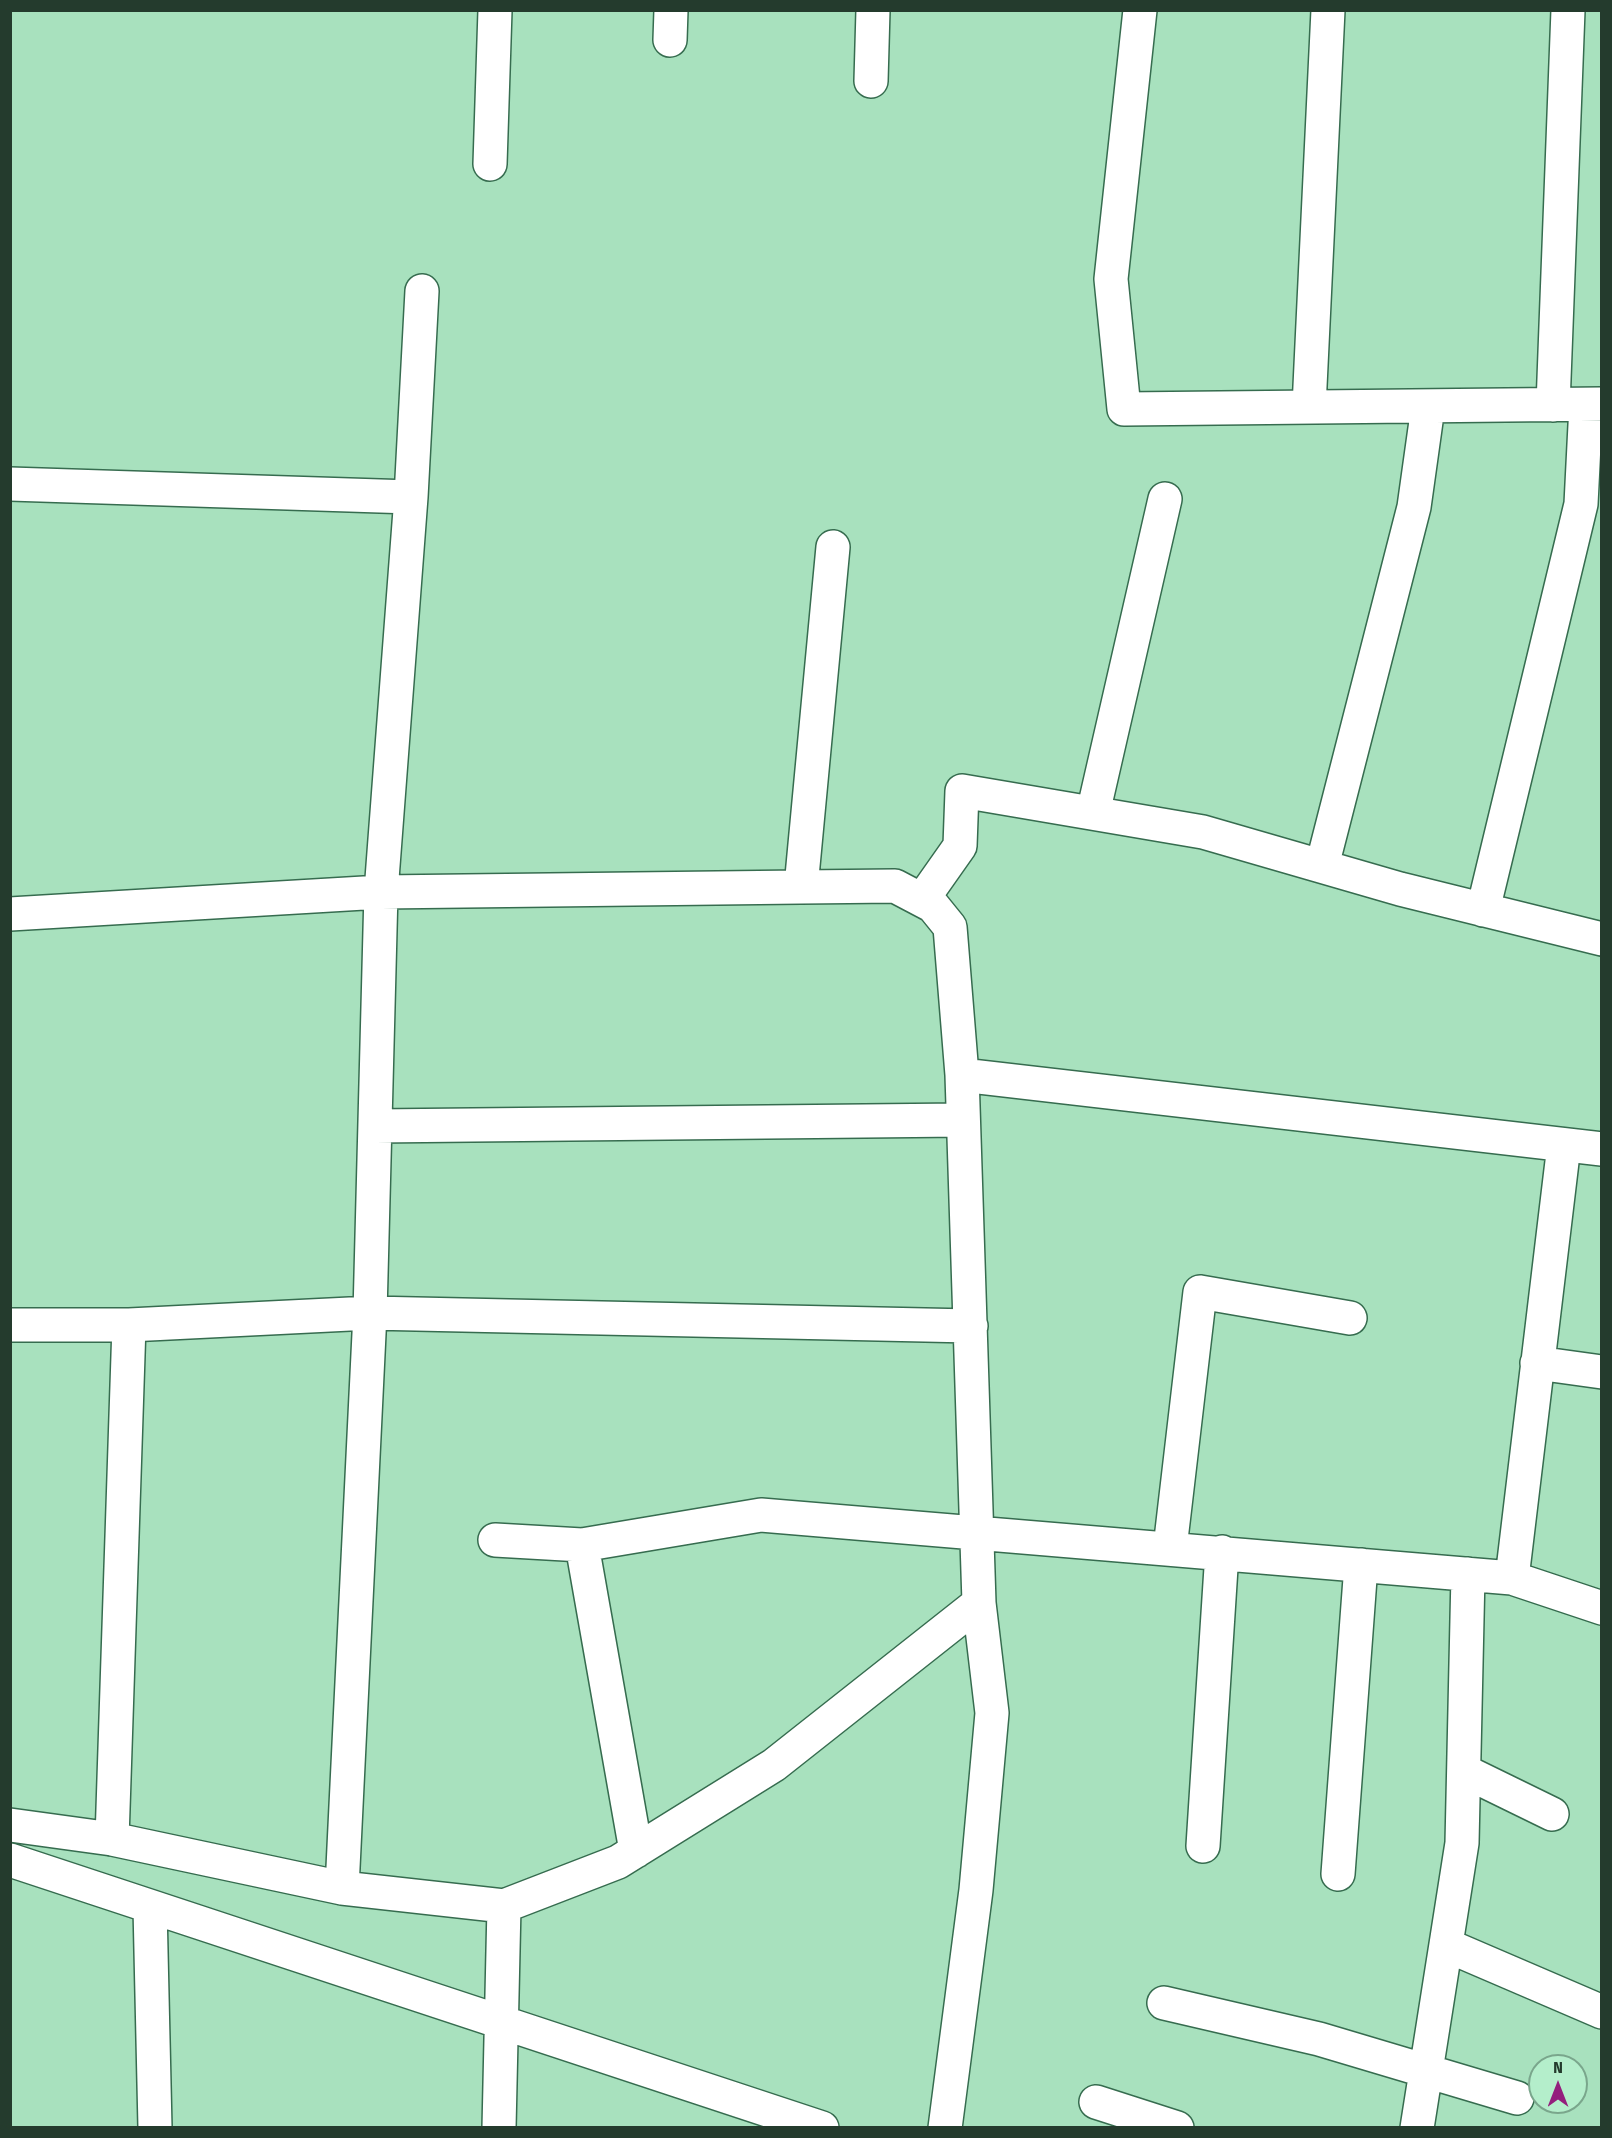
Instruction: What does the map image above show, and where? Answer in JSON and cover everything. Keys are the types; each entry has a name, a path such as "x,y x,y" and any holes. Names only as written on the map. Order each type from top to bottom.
{"street":[{"path":"490,164 495,10"},
{"path":"871,81 873,10"},
{"path":"1140,10 1111,279 1124,409 1594,404 1581,504 1483,910"},
{"path":"1309,407 1328,10"},
{"path":"1553,405 1568,10"},
{"path":"342,1888 370,1313 381,892 411,496 422,291"},
{"path":"1322,866 1414,507 1428,406"},
{"path":"10,484 411,496"},
{"path":"1093,813 1165,499"},
{"path":"801,887 833,547"},
{"path":"922,900 960,846 962,791 1203,832 1483,910 1602,939"},
{"path":"10,914 381,892 895,886 933,906 950,927 962,1075 979,1603 992,1713 976,1890 945,2127"},
{"path":"962,1075 1602,1149"},
{"path":"375,1126 962,1120"},
{"path":"1512,1578 1564,1145"},
{"path":"1170,1548 1200,1292 1350,1318"},
{"path":"10,1325 129,1325 370,1313 971,1326"},
{"path":"112,1839 129,1325"},
{"path":"1537,1363 1602,1372"},
{"path":"495,1540 582,1545 761,1515 978,1531 1512,1578 1602,1608"},
{"path":"582,1545 636,1851"},
{"path":"1203,1846 1222,1552"},
{"path":"1338,1874 1360,1565"},
{"path":"1417,2127 1462,1843 1468,1574"},
{"path":"10,1825 112,1839 342,1888 504,1906 618,1862 774,1765 979,1603"},
{"path":"1464,1771 1552,1814"},
{"path":"10,1860 822,2127"},
{"path":"499,2127 504,1906"},
{"path":"150,1907 155,2127"},
{"path":"1446,1945 1602,2012"},
{"path":"1164,2003 1319,2039 1517,2098"},
{"path":"1096,2102 1177,2127"}]}
